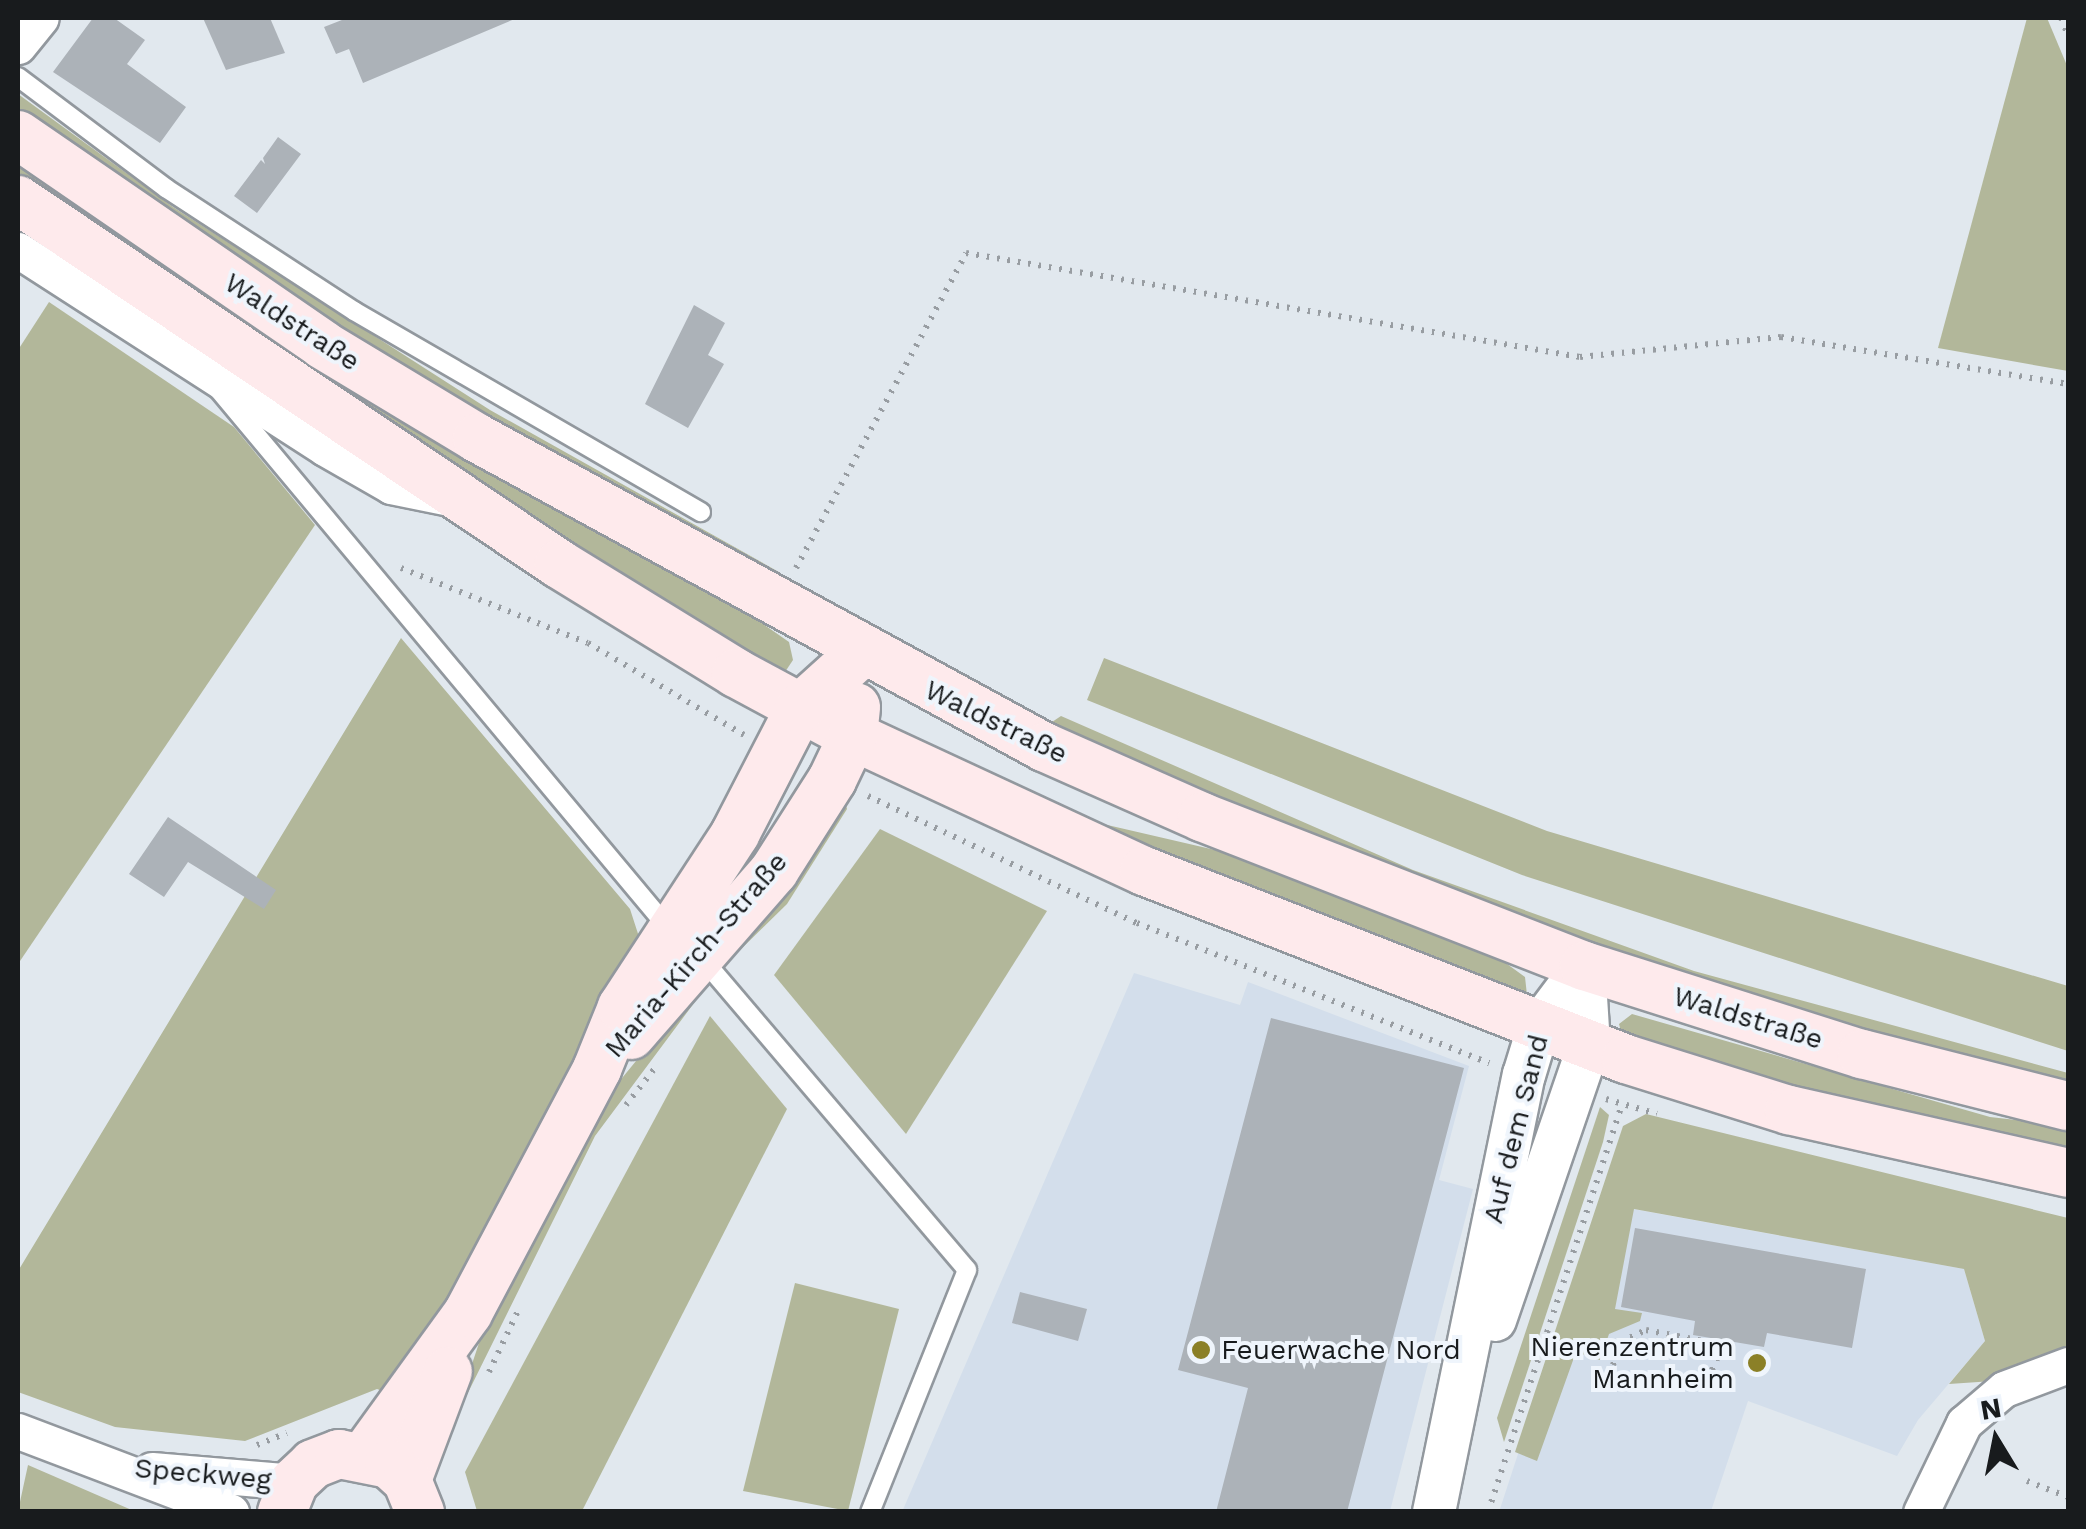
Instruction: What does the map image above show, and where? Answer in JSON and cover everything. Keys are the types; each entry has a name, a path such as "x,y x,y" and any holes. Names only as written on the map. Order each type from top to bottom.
{"main road":[{"name":"Waldstraße","path":"18,135 323,344 862,652 1044,747 1187,811 1584,966 1862,1054 2068,1106"},
{"name":"Waldstraße","path":"18,200 465,501 800,708 853,736 1144,872 1589,1045 1789,1110 2068,1173"},
{"path":"800,708 862,652"},
{"path":"853,736 862,652"},
{"name":"Maria-Kirch-Straße","path":"366,1454 468,1313 597,1069 685,943 734,834 800,708"},
{"name":"Maria-Kirch-Straße","path":"685,943 774,871 853,736"},
{"name":"Maria-Kirch-Straße","path":"413,1496 468,1313"},
{"path":"288,1497 314,1464 339,1454 366,1454 413,1496"}],"street":[{"path":"18,46 41,18"},
{"name":"Waldstraße","path":"18,250 391,486 465,501"},
{"name":"Auf dem Sand","path":"1434,1512 1503,1165 1539,1026 1584,966"},
{"name":"Auf dem Sand","path":"1448,1452 1589,1045 1584,966"},
{"path":"1921,1512 1964,1423 2004,1389 2068,1366"},
{"name":"Speckweg","path":"18,1431 232,1512"},
{"name":"Speckweg","path":"112,1466 288,1497"}],"lane":[{"name":"Waldstraße","path":"18,78 167,188 354,311 700,512"},
{"path":"212,375 222,398 340,542 967,1270 870,1512"}],"path":[{"path":"2061,18 2068,35"},
{"path":"793,573 966,253 1580,357 1781,337 2068,384"},
{"path":"778,563 810,582"},
{"path":"856,810 865,794"},
{"path":"620,1113 666,1054"},
{"path":"1488,1512 1622,1104"},
{"path":"481,1389 521,1303"},
{"path":"1612,1366 1621,1342 1646,1330 1724,1343 1712,1370"},
{"path":"2026,1481 2068,1496"}],"shaded area":[{"name":"Feuerwache Nord","path":"1134,973 1240,1005 1248,982 1469,1066 1439,1180 1473,1189 1390,1511 902,1512"},
{"name":"Nierenzentrum Mannheim","path":"1600,1203 1964,1269 1985,1341 1918,1420 1897,1456 1748,1401 1711,1511 1499,1512"}],"green space":[{"path":"2027,18 2047,18 2068,68 2068,371 1938,348"},
{"path":"18,94 173,207 490,410 779,572 776,587 481,424 18,112"},
{"path":"18,156 737,606 789,642 793,660 781,678 667,613 18,180"},
{"path":"49,302 234,427 315,525 18,964 18,350"},
{"path":"401,638 630,909 641,943 396,1396 377,1389 245,1441 115,1427 18,1392 18,1271"},
{"path":"1104,658 1547,831 2068,986 2068,1051 1522,875 1087,700"},
{"path":"1061,716 1413,870 1694,971 2068,1073 2068,1087 1691,984 1250,815 1049,724"},
{"path":"870,718 1103,824 1254,859 1485,948 1525,977 1527,995 1084,830"},
{"path":"844,797 847,809 787,904 737,953 728,951"},
{"path":"880,829 1047,911 906,1134 774,975"},
{"path":"699,984 703,991 595,1136 451,1427 492,1304 600,1105"},
{"path":"1632,1014 1990,1117 2068,1126 2068,1151 1811,1100 1623,1039 1619,1024"},
{"path":"710,1016 787,1109 582,1511 477,1511 465,1472"},
{"path":"1600,1107 1609,1115 1603,1142 1504,1442 1497,1418"},
{"path":"1646,1114 2068,1218 2068,1348 1993,1381 1949,1384 1985,1341 1964,1269 1634,1209 1615,1309 1642,1313 1640,1321 1609,1334 1600,1360 1576,1352 1537,1461 1515,1452 1623,1126"},
{"path":"795,1283 899,1309 848,1511 743,1491"},
{"path":"28,1465 134,1511 18,1511"}],"building":[{"path":"93,18 114,18 145,40 127,64 186,107 160,143 53,72"},
{"path":"203,18 270,18 285,53 226,70"},
{"path":"347,18 517,18 363,83 349,49 336,54 324,27"},
{"path":"278,137 301,154 257,213 234,196 261,160 265,164 263,158"},
{"path":"694,305 725,323 708,355 724,364 688,428 645,404"},
{"path":"168,817 276,890 264,909 188,862 164,897 129,874"},
{"path":"1271,1018 1464,1068 1347,1512 1216,1512 1248,1388 1178,1370"},
{"path":"1635,1228 1866,1269 1852,1348 1767,1333 1764,1347 1693,1335 1695,1321 1621,1307"},
{"path":"1020,1292 1087,1309 1078,1341 1012,1323"}],"place":[{"name":"Feuerwache Nord","path":"1201,1350"},
{"name":"Nierenzentrum Mannheim","path":"1757,1363"}]}
